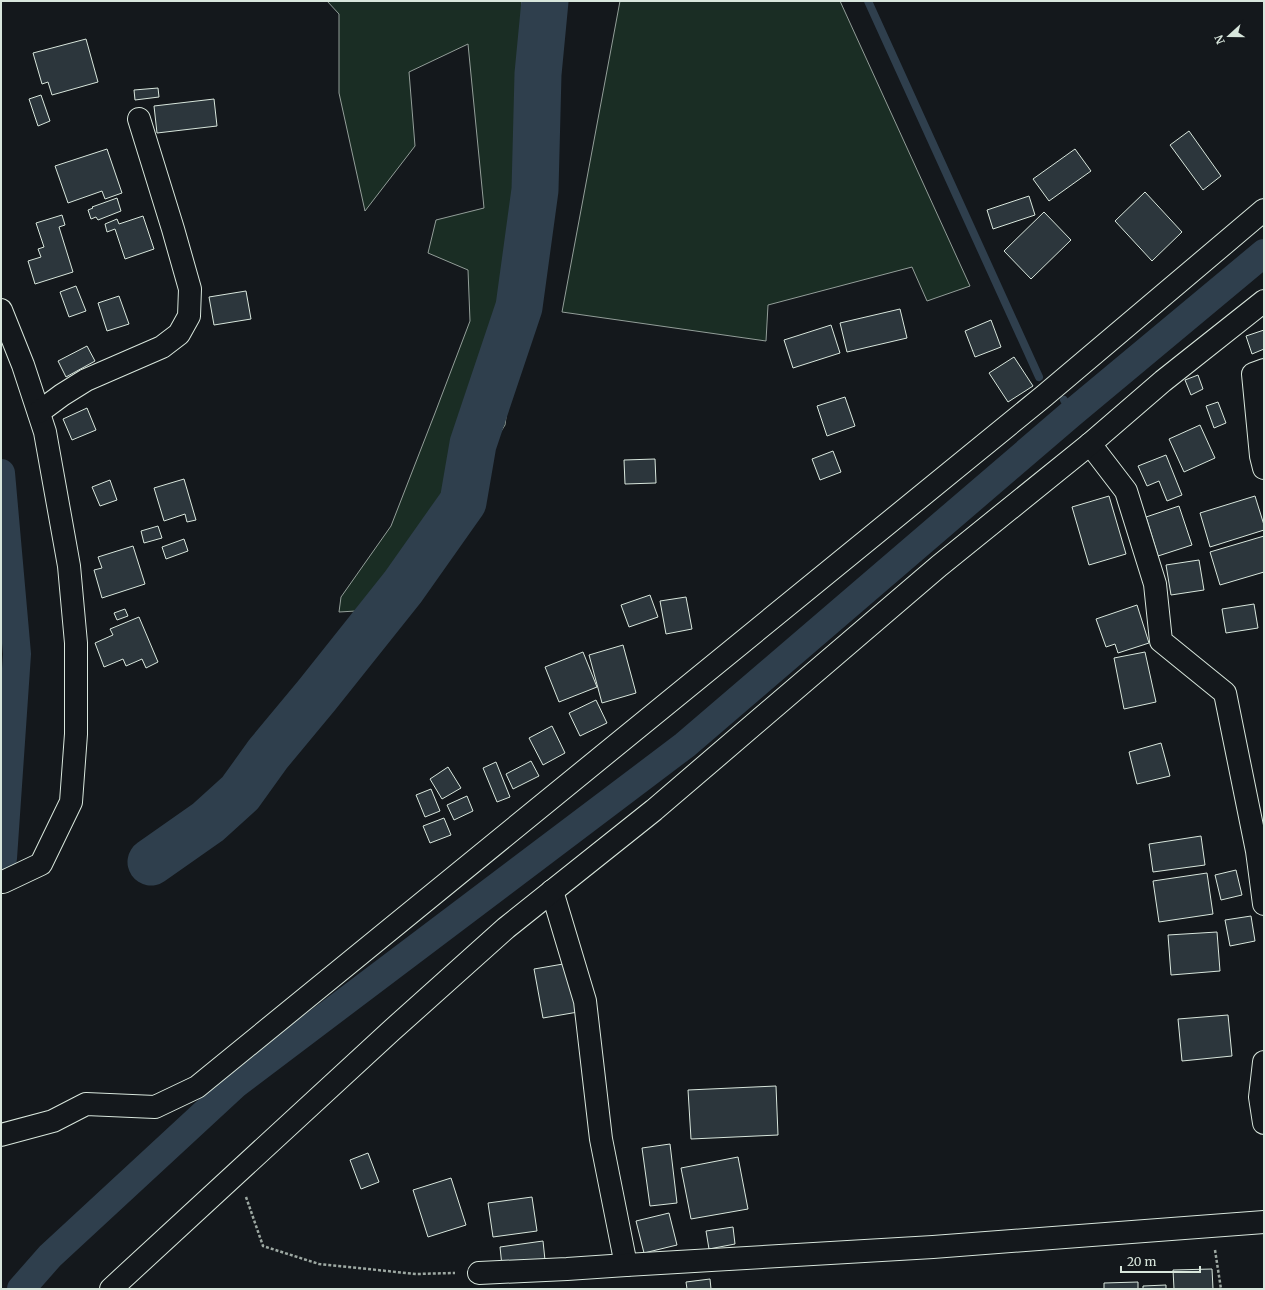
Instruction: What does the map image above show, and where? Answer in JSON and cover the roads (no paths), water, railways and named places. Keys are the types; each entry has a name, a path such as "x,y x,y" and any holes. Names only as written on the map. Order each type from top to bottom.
{"street":[{"path":"39,412 86,380 162,347 179,334 189,316 190,289 139,120"},
{"path":"1,1135 53,1121 86,1104 155,1107 197,1087 1044,396 1264,210"},
{"path":"111,1289 391,1031 500,934 654,810 933,571 1090,444 1162,381 1264,301"},
{"path":"1,310 23,365 45,432 69,566 76,643 76,734 71,802 41,864 1,882"},
{"path":"1264,370 1253,374 1261,456 1264,468"},
{"path":"1090,444 1126,491 1155,584 1161,641 1225,693 1257,851 1264,904"},
{"path":"552,892 585,1001 601,1138 626,1265"},
{"path":"1264,1062 1260,1097 1264,1123"},
{"path":"479,1273 567,1269 933,1246 1264,1222"}],"waterway":[{"path":"151,862 208,822 240,793 268,754 403,587 463,502 473,444 519,307 535,190 538,74 545,1"},
{"path":"868,1 1039,377"},
{"path":"21,1289 50,1256 236,1084 685,745 1072,413 1264,253"},
{"path":"1064,400 1072,413"},
{"path":"1,473 17,654 3,858"}]}
